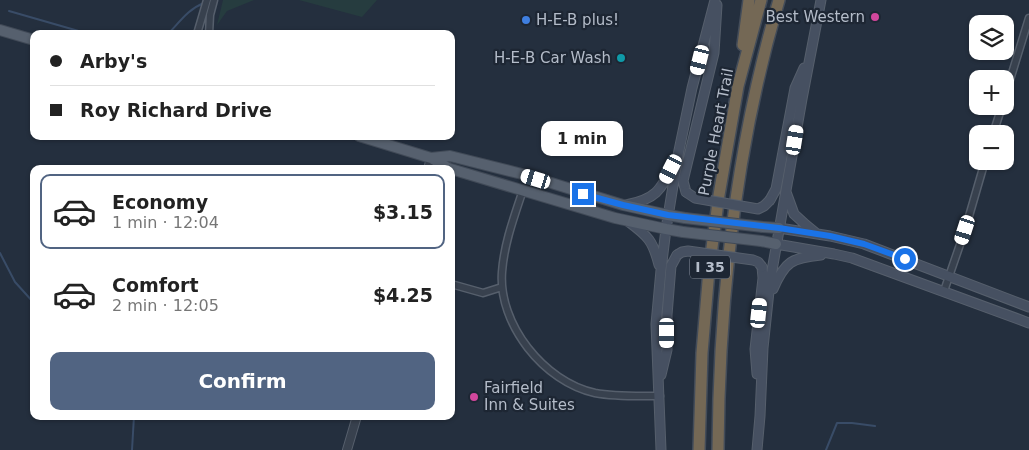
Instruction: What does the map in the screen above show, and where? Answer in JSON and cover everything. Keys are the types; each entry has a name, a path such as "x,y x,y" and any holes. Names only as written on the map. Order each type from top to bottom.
{"highway":[{"path":"738,86 749,0"},
{"name":"Purple Heart Trail","path":"699,450 702,353 709,270 724,162 738,86 761,0"},
{"name":"Purple Heart Trail","path":"718,450 720,364 732,232 751,115 768,36 779,0"}],"main road":[{"path":"661,450 656,324 666,229 678,155 692,88 716,0"},
{"path":"716,0 714,53 683,181 686,192 695,198 758,209 770,200 776,189 796,88 811,48"},
{"path":"757,450 768,300 785,191 821,0"},
{"path":"0,30 30,39"},
{"path":"369,140 430,164 450,156 522,174 623,205 668,215 779,228 830,236 864,244 1029,307"},
{"path":"623,205 640,202 658,191 678,155"},
{"path":"455,170 626,220 666,229 761,241 852,258 1029,322"},
{"path":"785,191 794,214 818,234"},
{"path":"626,220 642,231 652,242 661,270"},
{"path":"659,386 667,350 667,315 671,266 677,255 688,251 754,260 762,268 763,278 755,349 760,416"},
{"path":"768,300 779,275 791,262 801,257 834,254"}],"street":[{"path":"198,30 206,0"},
{"path":"209,30 210,14 214,0"},
{"path":"1013,70 1029,18"},
{"path":"944,291 965,230 982,170"},
{"path":"522,190 508,237 502,271 502,287 508,313 519,336 529,350 548,368 570,383 595,393 621,396 660,396"},
{"path":"455,285 483,293 502,287"},
{"path":"347,450 355,420"}],"green space":[{"path":"223,0 254,0 227,11 217,25"},
{"path":"299,0 377,0 362,17"}],"waterway":[{"path":"172,30 188,13 204,3"},
{"path":"9,11 75,30"},
{"path":"0,253 15,282 30,299"},
{"path":"132,450 134,420"},
{"path":"826,450 837,423 875,426"}],"place":[{"name":"Best Western","path":"875,17"},
{"name":"H-E-B plus!","path":"526,20"},
{"name":"H-E-B Car Wash","path":"621,58"},
{"name":"Fairfield Inn & Suites","path":"474,397"}],"route":[{"path":"583,194 668,215 830,236 864,244 905,259"}]}
